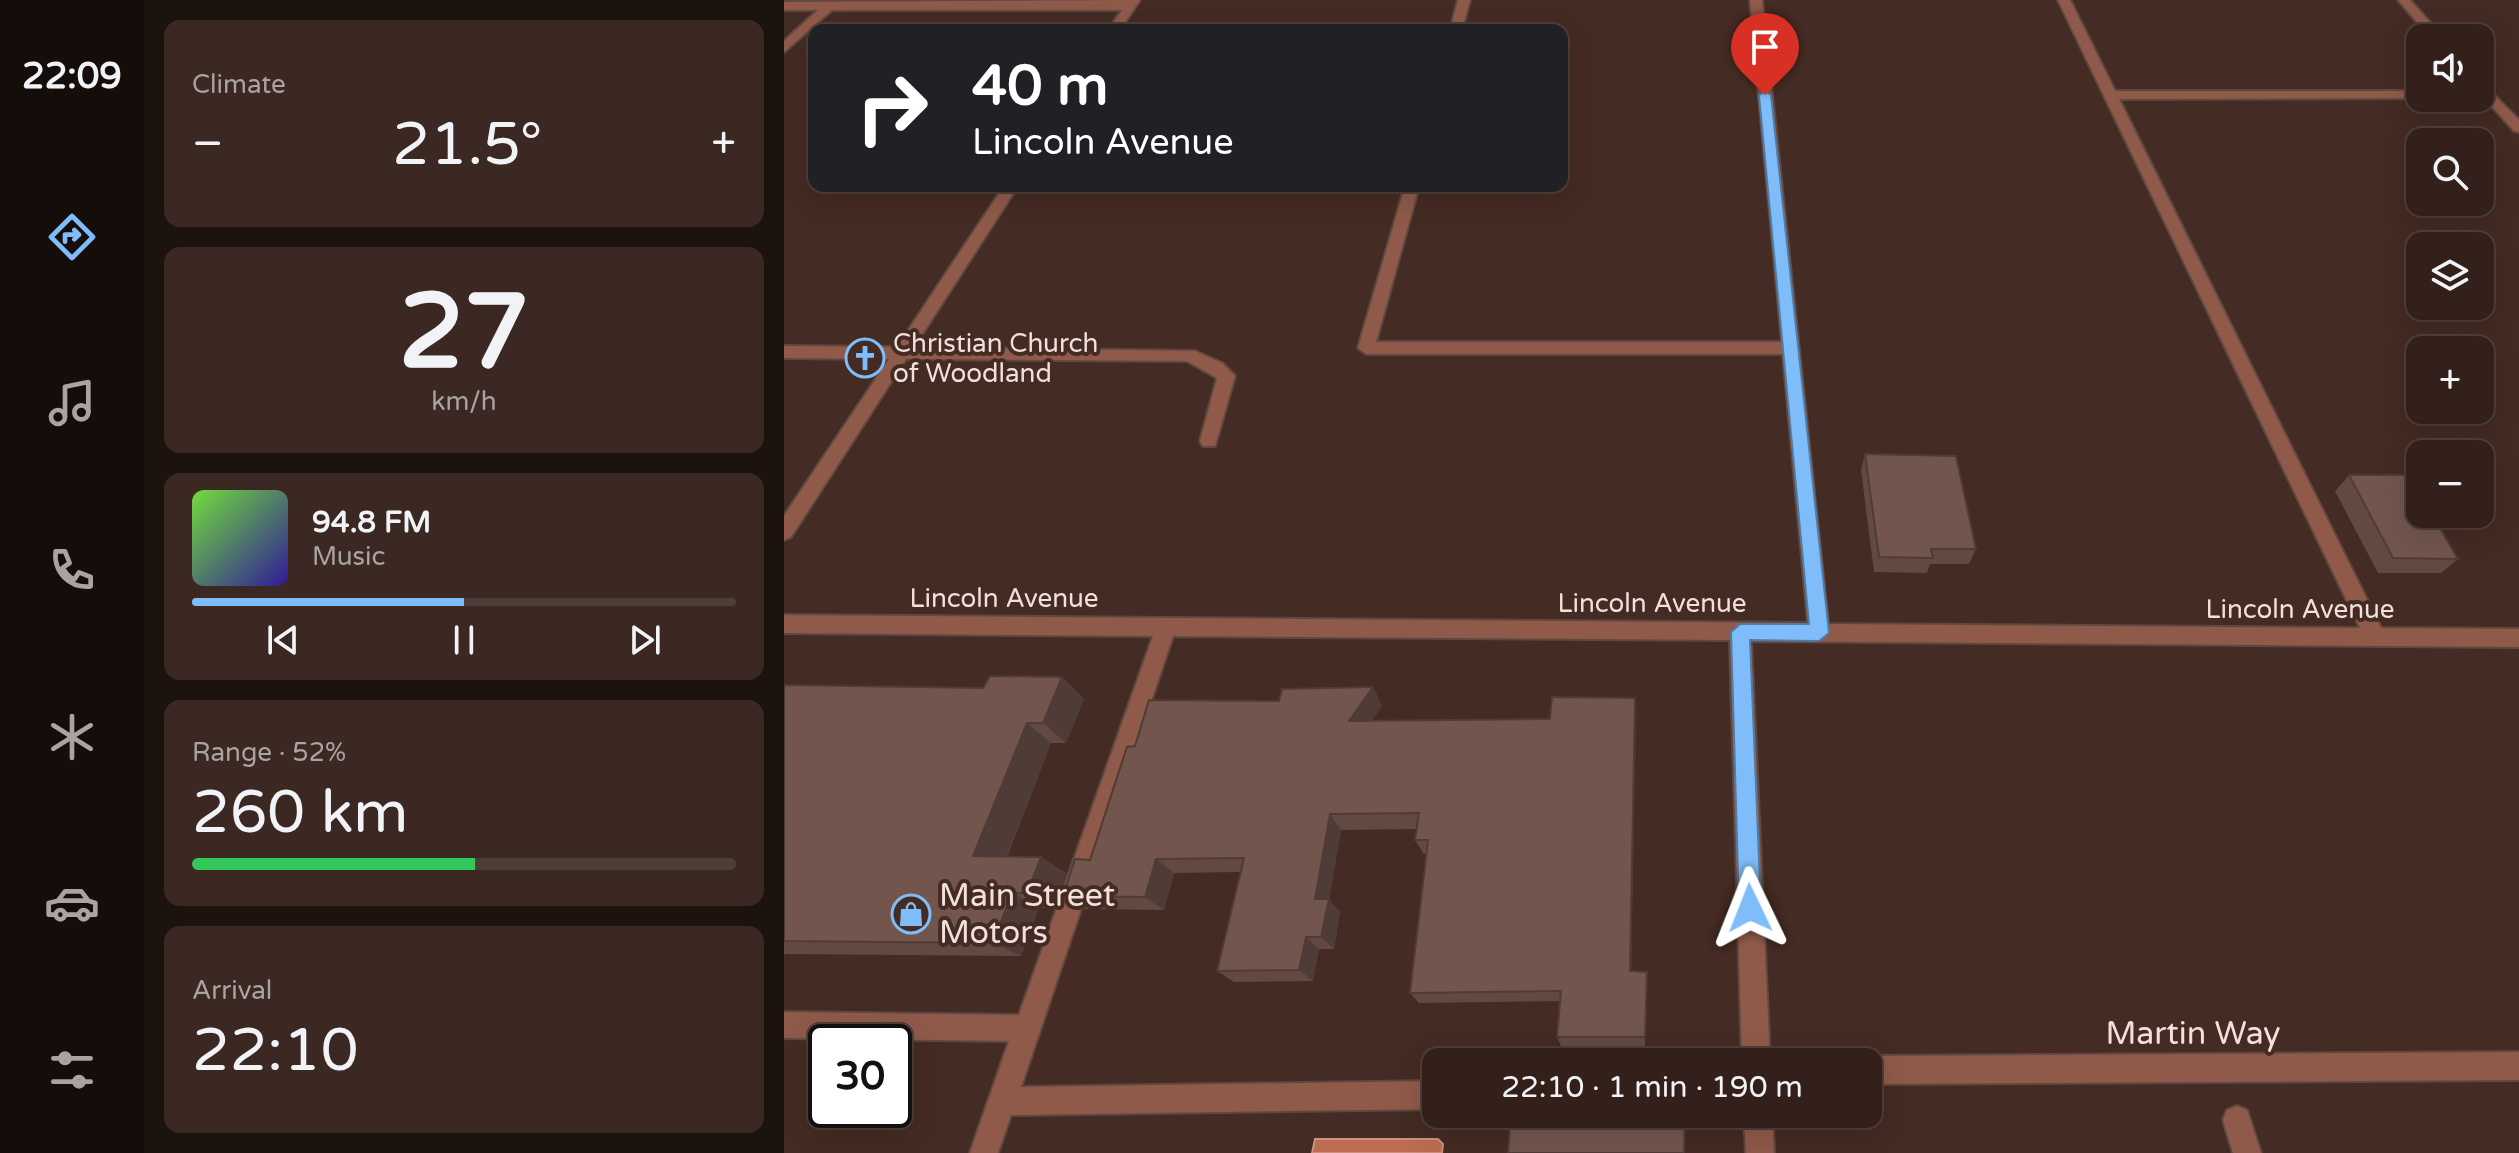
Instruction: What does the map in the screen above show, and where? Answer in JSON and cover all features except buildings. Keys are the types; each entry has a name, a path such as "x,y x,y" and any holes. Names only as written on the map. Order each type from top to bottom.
{"street":[{"path":"1458,24 1464,0"},
{"path":"1756,0 1819,633"},
{"path":"2064,0 2375,637"},
{"path":"2404,0 2425,24"},
{"path":"784,6 1132,3"},
{"path":"1118,24 1132,3"},
{"path":"810,24 829,6"},
{"path":"784,48 808,26"},
{"path":"2110,95 2406,95"},
{"path":"2494,103 2519,128"},
{"path":"784,532 1007,192"},
{"path":"1410,192 1366,348 1790,348"},
{"path":"784,352 1189,355 1216,367 1226,376 1209,441"},
{"name":"Lincoln Avenue","path":"784,624 2519,638"},
{"path":"984,1153 1166,627"},
{"path":"1740,632 1755,1048"},
{"path":"784,1025 1028,1028"},
{"name":"Martin Way","path":"1882,1070 2519,1066"},
{"path":"1002,1101 1422,1095"},
{"path":"2237,1120 2247,1153"},
{"path":"1759,1128 1760,1153"}],"shaded area":[{"path":"1315,1139 1438,1139 1443,1144 1442,1153 1312,1153"}],"place":[{"name":"Christian Church of Woodland","path":"865,358"},
{"name":"Main Street Motors","path":"911,914"}],"route":[{"path":"1750,908 1740,632 1819,633 1816,578 1765,95"}]}
